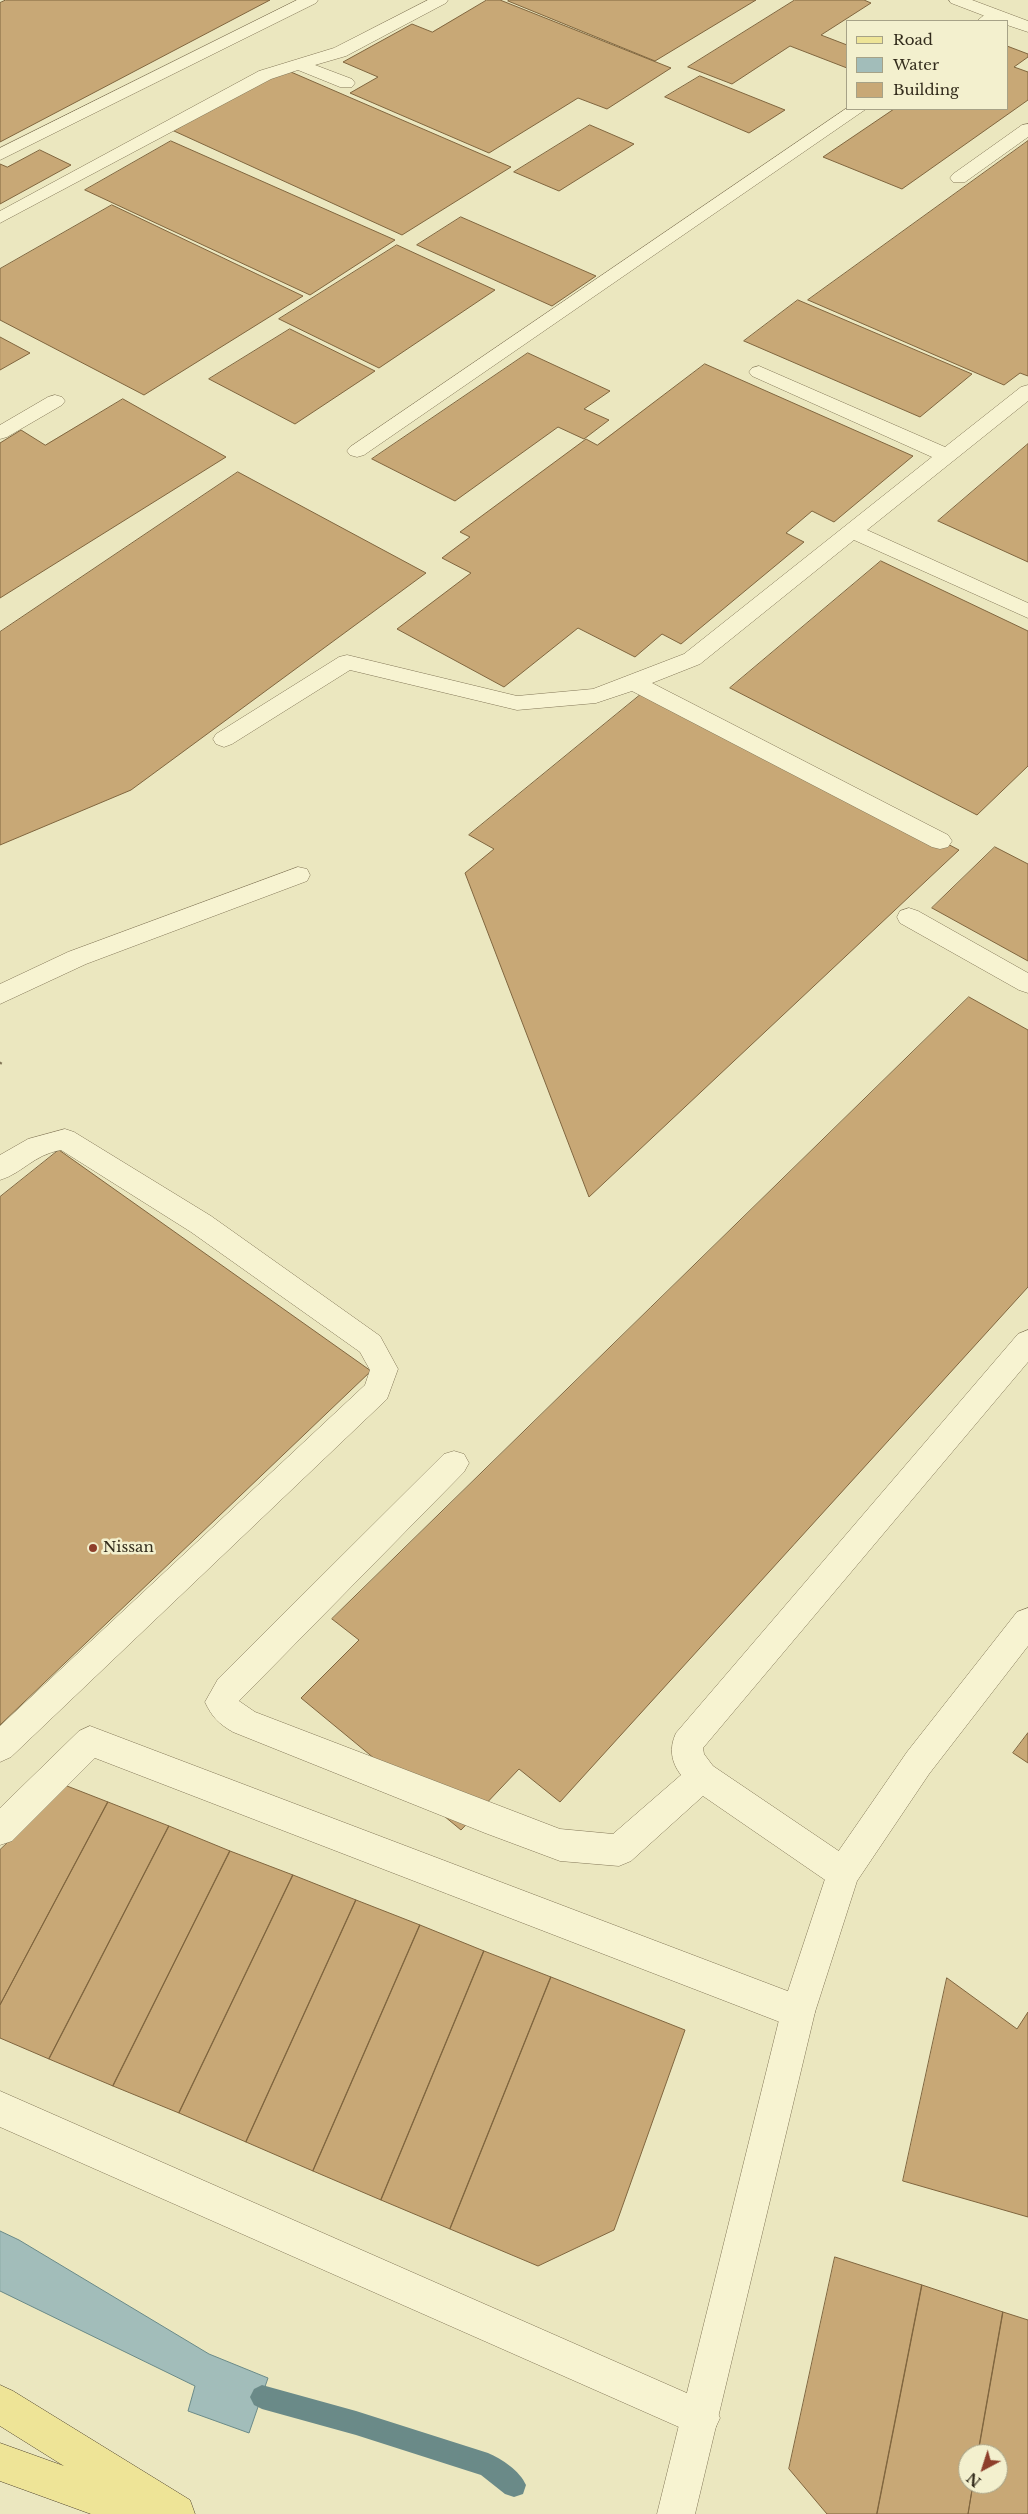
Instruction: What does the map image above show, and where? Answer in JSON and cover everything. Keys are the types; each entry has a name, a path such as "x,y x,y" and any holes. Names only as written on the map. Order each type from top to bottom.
{"main road":[{"path":"0,2404 176,2514"},
{"path":"0,2462 145,2514"}],"street":[{"path":"0,156 310,0"},
{"path":"0,218 265,75 340,52 440,0"},
{"path":"957,0 990,18"},
{"path":"1008,22 1028,27"},
{"path":"298,64 346,83"},
{"path":"357,451 856,110"},
{"path":"959,178 1028,129"},
{"path":"759,372 946,456"},
{"path":"224,738 347,662 516,703 596,696 692,659 1028,391"},
{"path":"0,433 55,400"},
{"path":"852,531 1028,611"},
{"path":"633,682 940,841"},
{"path":"0,995 77,958 298,874"},
{"path":"909,917 1028,984"},
{"path":"0,1170 22,1152 41,1143 64,1139 201,1224 370,1344 384,1368 376,1391 0,1747"},
{"path":"843,1873 702,1777 688,1759 687,1743 1028,1342"},
{"path":"454,1464 229,1689 221,1702 228,1712 244,1722 496,1822 560,1845 620,1850 702,1777"},
{"path":"676,2514 701,2418 798,2012 843,1873 918,1763 1028,1622"},
{"path":"0,1830 90,1741 798,2012"},
{"path":"0,2109 701,2418"}],"water":[{"path":"0,2231 19,2240 209,2354 268,2378 249,2433 188,2411 195,2386 0,2291"}],"building":[{"path":"6,0 270,0 0,142 0,3"},
{"path":"487,0 500,0 671,68 607,109 578,98 489,153 350,93 378,77 343,62 412,24 432,32"},
{"path":"756,0 655,61 508,1"},
{"path":"795,0 864,0 871,3 821,35 846,45 846,68 790,46 732,84 688,67"},
{"path":"1008,46 1028,54 1028,57 1014,67 1028,72 1028,100 902,189 823,157 893,110 1008,110"},
{"path":"284,69 511,167 402,235 174,131"},
{"path":"700,76 785,110 749,133 665,97"},
{"path":"590,125 634,144 559,191 514,172"},
{"path":"171,141 395,240 310,295 85,190"},
{"path":"1028,141 1028,376 1020,373 1004,385 808,300"},
{"path":"40,150 71,165 0,204 0,164 7,167"},
{"path":"112,205 303,296 144,395 0,320 0,269"},
{"path":"461,217 596,276 552,306 417,245"},
{"path":"397,245 495,290 379,368 279,319"},
{"path":"798,300 972,374 920,417 744,341"},
{"path":"290,329 375,371 295,424 209,379"},
{"path":"0,337 30,353 0,370"},
{"path":"528,353 610,391 584,409 609,420 584,439 558,427 455,501 372,459"},
{"path":"705,364 913,456 834,522 812,511 786,533 804,542 681,644 662,634 635,657 578,628 504,687 397,629 471,573 442,558 470,537 460,532 586,439 597,445"},
{"path":"123,399 226,457 0,598 0,443 21,430 45,445"},
{"path":"1028,444 1028,562 938,521"},
{"path":"238,472 426,573 131,790 0,845 0,632"},
{"path":"881,561 1028,631 1028,766 977,815 730,688"},
{"path":"650,687 959,850 589,1197 465,873 494,849 469,835"},
{"path":"995,847 1028,864 1028,961 932,908"},
{"path":"969,997 1028,1030 1028,1287 560,1802 519,1769 461,1830 301,1698 359,1640 332,1619"},
{"name":"Nissan","path":"59,1150 371,1371 0,1725 0,1197"},
{"path":"1028,1733 1028,1763 1013,1753"},
{"path":"67,1786 108,1802 0,2005 0,1850"},
{"path":"108,1802 169,1826 49,2059 0,2038 0,2005"},
{"path":"169,1826 230,1851 113,2086 49,2059"},
{"path":"230,1851 293,1875 179,2113 113,2086"},
{"path":"293,1875 356,1900 246,2142 179,2113"},
{"path":"356,1900 420,1925 313,2171 246,2142"},
{"path":"420,1925 484,1951 381,2200 313,2171"},
{"path":"484,1951 551,1977 450,2229 381,2200"},
{"path":"551,1977 685,2030 614,2230 538,2266 450,2229"},
{"path":"947,1978 1017,2029 1028,2012 1028,2217 903,2181"},
{"path":"835,2257 922,2285 877,2514 827,2514 789,2469"},
{"path":"922,2285 1003,2312 980,2444 958,2444 958,2494 971,2494 968,2514 877,2514"},
{"path":"1003,2312 1028,2320 1028,2514 968,2514 971,2494 1008,2494 1008,2444 980,2444"}],"waterway":[{"path":"262,2397 356,2423 488,2465 514,2485"}],"place":[{"name":"Nissan","path":"93,1548"}]}
